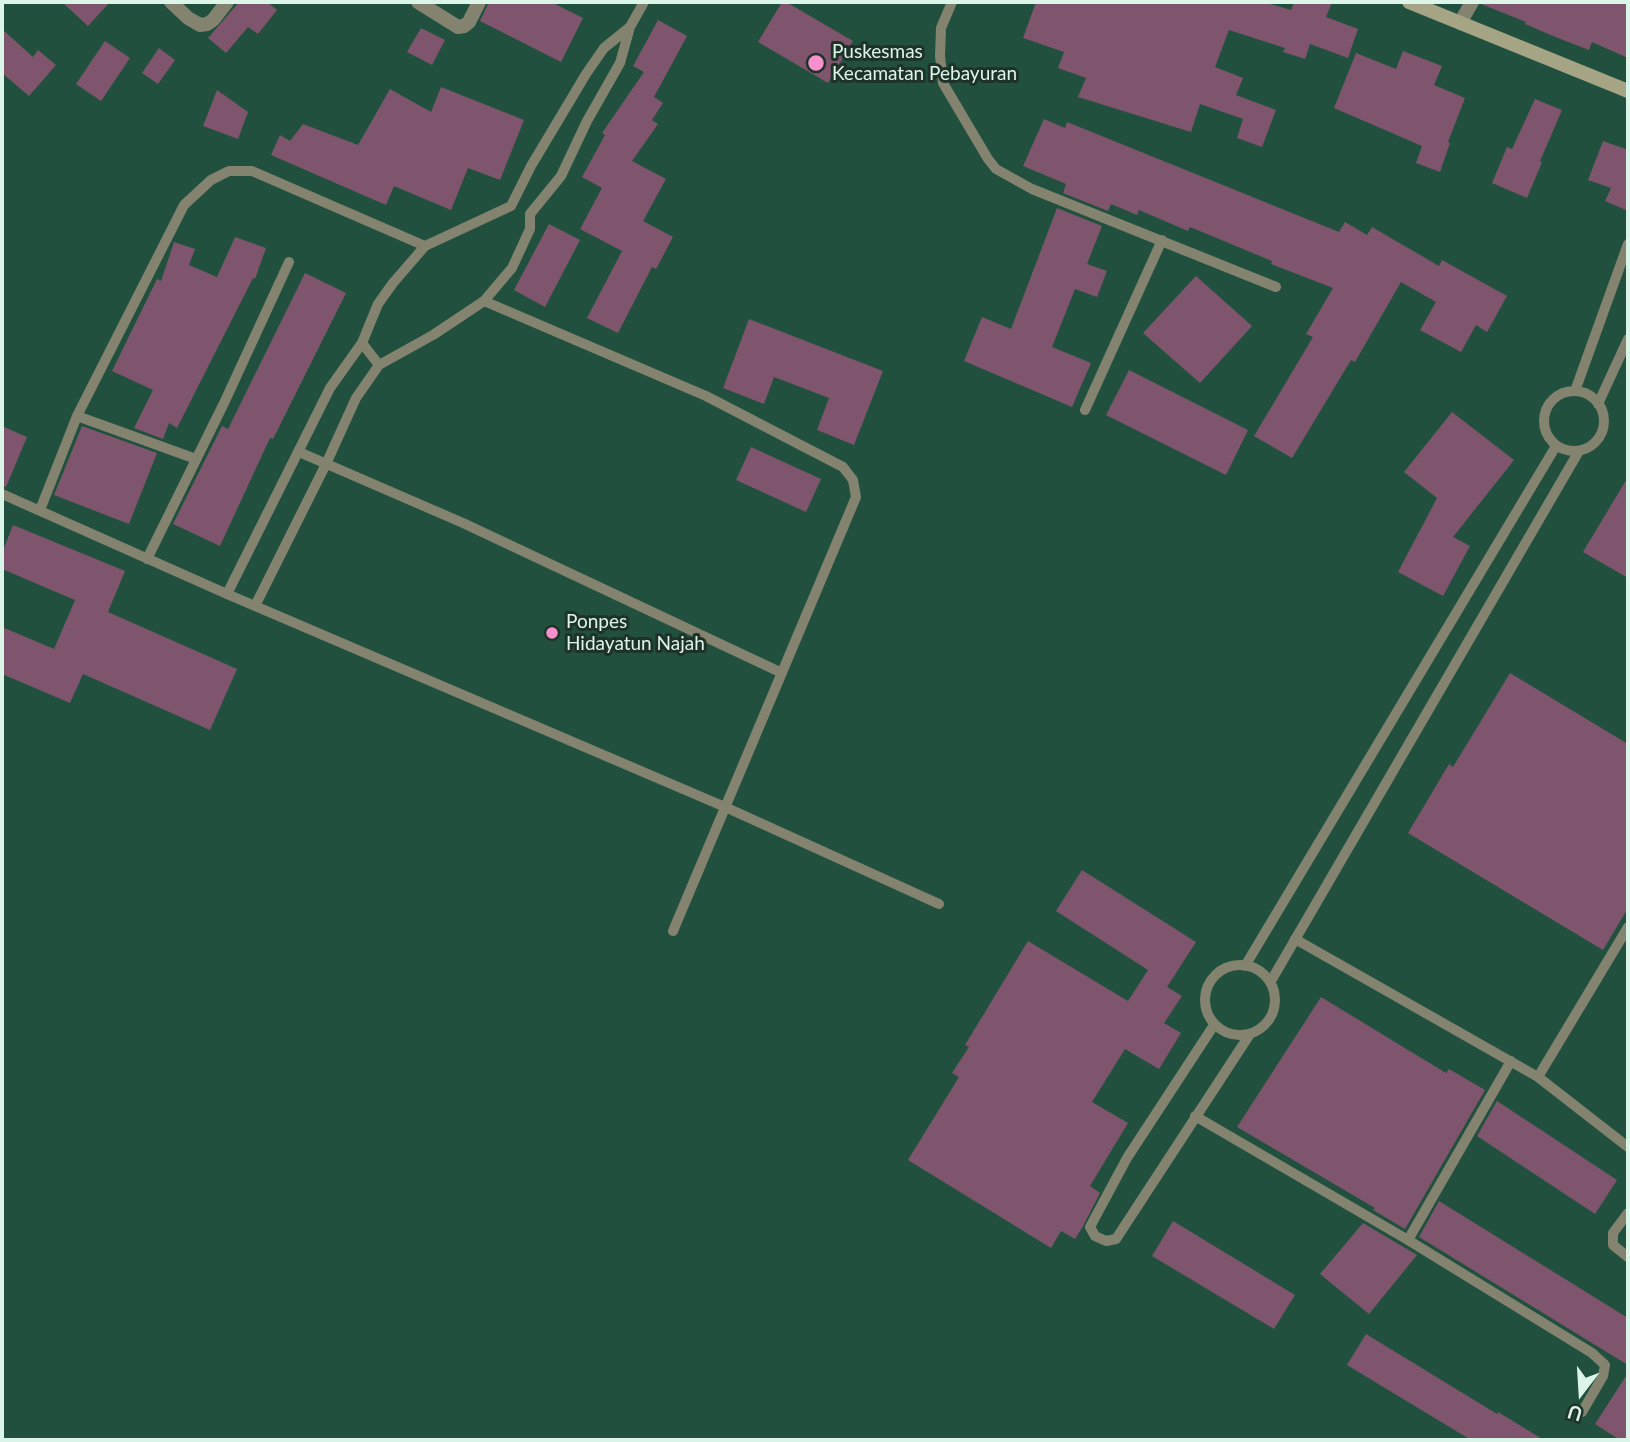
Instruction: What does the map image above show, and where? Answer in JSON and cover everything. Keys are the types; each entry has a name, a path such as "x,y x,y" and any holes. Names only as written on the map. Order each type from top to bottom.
{"main road":[{"path":"1409,2 1628,91"}],"street":[{"path":"171,2 187,18 200,25 213,20 227,2"},
{"path":"418,2 458,27 469,22 479,2"},
{"path":"1460,23 1472,2"}],"lane":[{"path":"255,606 356,398 379,365 433,335 484,301 512,268 530,229 530,214 561,176 587,121 620,63 630,27 644,2"},
{"path":"952,2 941,28 943,83 996,169 1032,189 1276,287"},
{"path":"227,594 330,388 362,343 378,304 406,266 425,246 511,206 531,166 586,74 604,48 630,27"},
{"path":"40,510 77,416 184,205 211,180 229,171 252,171 425,246"},
{"path":"511,206 530,214"},
{"path":"1085,410 1162,240"},
{"path":"1575,391 1628,244"},
{"path":"147,559 289,262"},
{"path":"484,301 706,396 843,467 853,480 856,497 673,931"},
{"path":"1598,404 1628,339"},
{"path":"362,343 379,365"},
{"path":"1575,391 1588,395 1598,404 1602,413 1602,433 1589,448 1579,451 1563,450 1546,434 1545,411 1554,399 1575,391"},
{"path":"77,416 196,459"},
{"path":"1245,966 1556,446"},
{"path":"1271,981 1579,451"},
{"path":"299,452 463,523 782,673"},
{"path":"2,494 227,594 725,807 939,904"},
{"path":"1538,1077 1628,927"},
{"path":"1295,939 1538,1077 1628,1147"},
{"path":"1214,1025 1127,1158 1090,1227 1096,1236 1106,1241 1116,1238 1250,1034 1262,1027 1271,1017 1275,1005 1275,991 1271,981 1254,967 1231,965 1210,979 1205,990 1207,1014 1214,1025 1224,1032 1250,1034"},
{"path":"1408,1240 1511,1061"},
{"path":"1195,1116 1408,1240 1592,1353 1605,1365 1603,1376 1582,1412"},
{"path":"1628,1213 1613,1233 1613,1245 1628,1257"}],"building":[{"path":"62,2 110,2 88,26"},
{"path":"239,2 267,2 277,10 258,34 248,27 226,53 208,38"},
{"path":"489,2 551,2 583,18 561,62 480,21"},
{"name":"Puskesmas Kecamatan Pebayuran","path":"782,2 853,41 828,83 758,42"},
{"path":"1036,2 1264,2 1291,10 1294,2 1332,2 1326,17 1358,29 1348,58 1310,44 1305,59 1283,52 1285,48 1229,30 1215,67 1243,78 1236,95 1276,110 1262,147 1237,138 1243,119 1200,104 1191,132 1078,97 1086,78 1058,68 1064,52 1023,38"},
{"path":"1628,2 1628,58 1592,42 1589,50 1525,24 1526,22 1481,4"},
{"path":"658,20 687,36 654,97 663,103 652,120 658,124 632,161 666,179 643,221 673,237 656,269 652,267 618,333 587,318 622,251 580,229 602,188 582,177 605,135 602,133 644,72 633,66"},
{"path":"421,28 445,40 432,65 407,52"},
{"path":"2,29 33,57 38,50 56,65 29,96 2,73"},
{"path":"105,41 130,58 101,101 76,84"},
{"path":"159,48 175,60 158,84 142,73"},
{"path":"1403,51 1442,66 1434,85 1465,98 1440,172 1416,163 1422,146 1334,108 1356,53 1396,69"},
{"path":"441,87 524,120 500,180 468,168 451,210 394,186 386,205 271,155 280,135 290,141 303,124 358,145 390,89 431,112"},
{"path":"217,90 248,112 238,139 203,126"},
{"path":"1535,99 1562,110 1527,198 1492,183 1507,147 1512,149"},
{"path":"1044,119 1065,128 1067,122 1339,232 1345,222 1367,235 1372,227 1439,266 1442,260 1507,296 1487,332 1476,325 1461,352 1420,330 1436,302 1401,282 1355,362 1351,360 1292,458 1254,436 1313,337 1306,334 1333,288 1271,264 1272,261 1190,227 1188,231 1139,210 1137,215 1111,204 1108,211 1063,193 1066,184 1023,166"},
{"path":"1603,141 1628,150 1628,211 1605,201 1611,188 1588,180"},
{"path":"1057,208 1102,226 1087,264 1107,271 1097,297 1075,289 1052,347 1091,363 1072,407 964,361 982,317 1011,329"},
{"path":"549,224 580,240 545,307 514,290"},
{"path":"235,237 266,248 255,279 253,278 177,428 169,423 163,439 134,428 153,390 112,371 157,279 161,281 174,242 195,249 189,265 217,277"},
{"path":"305,273 346,293 273,439 270,438 220,546 173,524 222,426 228,429"},
{"path":"1196,276 1252,326 1200,383 1143,333"},
{"path":"749,319 883,371 854,445 817,430 829,398 774,377 764,404 723,388"},
{"path":"1129,370 1248,430 1226,475 1106,415"},
{"path":"1452,412 1514,460 1453,537 1470,546 1443,596 1398,572 1437,498 1404,472"},
{"path":"2,426 27,437 6,487 2,486"},
{"path":"82,426 157,453 129,524 54,495"},
{"path":"751,447 821,479 806,512 736,480"},
{"path":"1628,477 1628,578 1583,552"},
{"path":"13,525 125,571 108,612 237,669 210,730 83,674 70,703 2,674 2,627 54,649 75,600 2,569 2,553"},
{"path":"1510,673 1628,744 1628,908 1603,950 1408,833 1449,764 1453,767"},
{"path":"1082,870 1196,942 1167,987 1182,996 1164,1023 1181,1033 1159,1069 1125,1049 1092,1102 1128,1123 1090,1186 1100,1193 1082,1228 1075,1239 1061,1231 1051,1248 908,1160 959,1077 952,1073 969,1047 965,1045 1028,941 1128,1001 1148,970 1056,911"},
{"path":"1321,997 1446,1073 1449,1069 1485,1090 1405,1229 1373,1210 1375,1208 1237,1127"},
{"path":"1497,1101 1617,1180 1595,1214 1477,1136"},
{"path":"1439,1201 1628,1318 1628,1365 1419,1237"},
{"path":"1173,1221 1295,1295 1274,1329 1152,1256"},
{"path":"1363,1223 1417,1255 1369,1314 1320,1274"},
{"path":"1366,1334 1544,1440 1471,1440 1347,1365"},
{"path":"1628,1373 1628,1440 1620,1440 1595,1424"}],"place":[{"name":"Puskesmas Kecamatan Pebayuran","path":"816,63"},
{"name":"Ponpes Hidayatun Najah","path":"552,633"}]}
